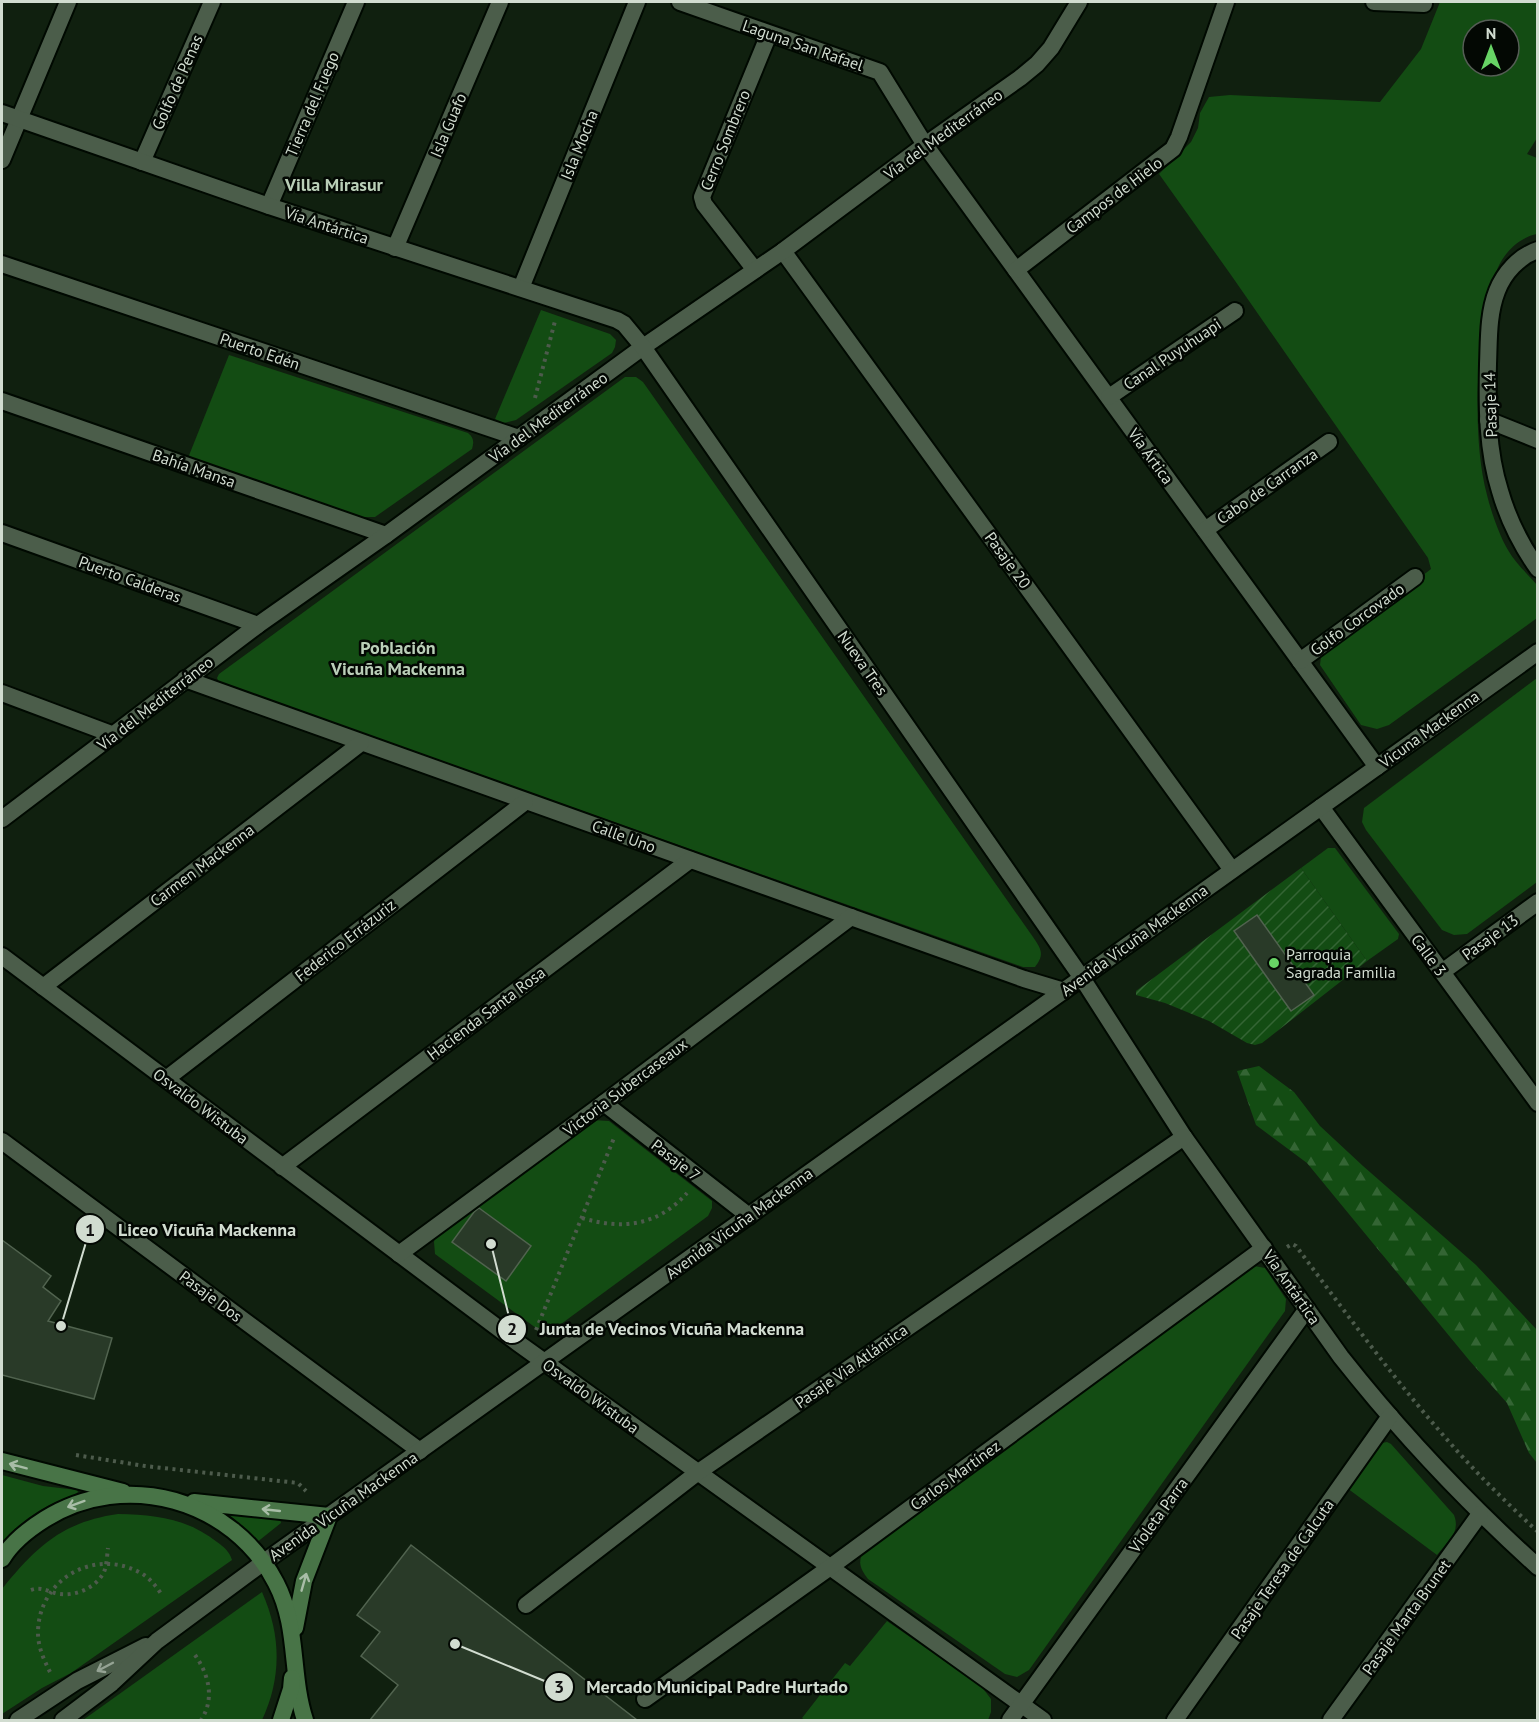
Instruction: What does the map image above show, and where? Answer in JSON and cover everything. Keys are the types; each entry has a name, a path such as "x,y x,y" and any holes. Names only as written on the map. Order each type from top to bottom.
{"main road":[{"path":"2,1461 136,1495 329,1516 304,1581 294,1639 291,1689 281,1720"},
{"path":"2,1558 30,1529 59,1510 91,1499 136,1495"},
{"path":"175,1500 205,1511 218,1519 243,1538 264,1562 281,1592 294,1639"},
{"path":"294,1664 298,1694 305,1720"}],"street":[{"path":"2,159 68,2"},
{"name":"Golfo de Penas","path":"142,162 212,2"},
{"name":"Tierra del Fuego","path":"269,206 356,2"},
{"name":"Isla Guafo","path":"395,248 500,2"},
{"name":"Isla Mocha","path":"521,288 637,2"},
{"name":"Laguna San Rafael","path":"680,2 880,72 925,145"},
{"name":"Vía del Mediterráneo","path":"2,819 258,625 644,347 783,251 925,145 1020,78 1051,48 1079,2"},
{"name":"Campos de Hielo","path":"1016,270 1173,149 1226,2"},
{"path":"1374,2 1424,4"},
{"name":"Cerro Sombrero","path":"755,270 704,204 702,197 769,34"},
{"name":"Vía Antártica","path":"2,113 269,206 617,320 624,324 644,347"},
{"name":"Vía Ártica","path":"925,145 1377,767"},
{"name":"Pasaje 14","path":"1538,249 1515,264 1503,280 1497,292 1488,345 1488,420 1494,472 1515,532 1538,569"},
{"name":"Pasaje 20","path":"783,251 1233,870"},
{"name":"Puerto Edén","path":"2,264 523,436"},
{"name":"Canal Puyuhuapi","path":"1108,397 1234,311"},
{"name":"Nueva Tres","path":"644,347 1082,978"},
{"name":"Bahía Mansa","path":"2,401 386,535"},
{"path":"1488,420 1538,440"},
{"name":"Cabo de Carranza","path":"1204,530 1329,442"},
{"name":"Puerto Calderas","path":"2,533 258,625"},
{"name":"Golfo Corcovado","path":"1300,661 1415,577"},
{"name":"Vicuna Mackenna","path":"1321,807 1538,652"},
{"name":"Calle Uno","path":"185,679 525,802 1024,979 1064,991"},
{"path":"2,693 114,735"},
{"name":"Carmen Mackenna","path":"43,987 361,743"},
{"name":"Federico Errázuriz","path":"165,1079 525,802"},
{"name":"Avenida Vicuña Mackenna","path":"63,1720 112,1683 158,1641 264,1562 1321,807"},
{"name":"Calle 3","path":"1321,807 1538,1103"},
{"name":"Hacienda Santa Rosa","path":"282,1167 690,860"},
{"name":"Pasaje 13","path":"1442,972 1538,902"},
{"name":"Victoria Subercaseaux","path":"399,1254 850,917"},
{"name":"Osvaldo Wistuba","path":"2,956 544,1362 1043,1720"},
{"name":"Vía Antártica","path":"1082,978 1184,1137 1341,1357 1428,1461 1480,1514 1538,1567"},
{"name":"Pasaje 7","path":"604,1103 748,1216"},
{"name":"Pasaje Via Atlántica","path":"526,1605 697,1473 1184,1137"},
{"name":"Pasaje Dos","path":"2,1141 420,1451"},
{"name":"Carlos Martínez","path":"645,1699 1268,1252"},
{"name":"Violeta Parra","path":"1010,1720 1307,1309"},
{"name":"Pasaje Teresa de Calcuta","path":"1174,1720 1390,1416"},
{"name":"Pasaje Marta Brunet","path":"1331,1720 1480,1514"},
{"name":"Avenida Vicuña Mackenna","path":"18,1720 77,1681 158,1641"}],"path":[{"path":"523,436 560,301"},
{"path":"536,1330 622,1118"},
{"path":"582,1218 613,1225 630,1225 645,1221 671,1209 699,1179"},
{"path":"1268,1252 1292,1244 1296,1246 1358,1330 1450,1444 1538,1532"},
{"path":"31,1590 39,1587 51,1592 69,1594 88,1588 104,1571 108,1548"},
{"path":"50,1672 41,1652 38,1634 40,1614 48,1595 62,1579 79,1569 106,1563 141,1573 153,1582 162,1595"},
{"path":"195,1655 208,1677 209,1697 205,1716 201,1720"}],"green space":[{"path":"1440,2 1537,2 1537,138 1527,154 1537,158 1537,234 1521,240 1513,247 1502,260 1495,275 1482,338 1478,420 1482,472 1487,495 1498,530 1508,550 1537,585 1537,618 1389,725 1377,729 1361,725 1320,665 1321,657 1324,652 1431,569 1428,558 1159,174 1191,142 1198,128 1200,113 1209,97 1230,95 1380,102 1421,49"},
{"path":"541,310 610,334 616,340 615,347 612,353 516,420 504,423 495,419"},
{"path":"229,355 468,433 473,440 472,449 375,517 360,517 188,458"},
{"path":"625,377 636,377 643,382 1033,937 1041,952 1035,967 1023,967 219,682 217,678 219,674"},
{"path":"1537,678 1537,882 1467,934 1454,935 1442,930 1366,830 1362,822 1364,808"},
{"path":"1328,848 1335,848 1399,934 1398,939 1367,961 1301,868"},
{"path":"1301,868 1367,961 1262,1043 1255,1045 1247,1043 1209,1021 1165,1003 1136,995 1136,991"},
{"path":"1259,1066 1294,1092 1320,1126 1476,1265 1537,1330 1537,1463 1529,1453 1507,1403 1307,1163 1256,1125 1237,1071"},
{"path":"592,1120 609,1121 712,1201 712,1208 708,1216 561,1324 536,1328 435,1254 436,1232"},
{"path":"1249,1265 1265,1268 1286,1299 1285,1311 1029,1670 1017,1677 1005,1674 868,1579 860,1564 864,1549"},
{"path":"1387,1442 1454,1515 1456,1527 1454,1532 1437,1555 1347,1488 1376,1449 1382,1443"},
{"path":"2,1475 78,1492 35,1514 2,1542"},
{"path":"227,1511 280,1519 281,1523 256,1543 227,1514"},
{"path":"118,1514 145,1515 182,1523 220,1544 232,1560 71,1673 42,1688 2,1714 2,1589 39,1549 52,1539 81,1523"},
{"path":"262,1592 273,1624 277,1656 273,1688 262,1720 83,1720"},
{"path":"887,1621 981,1686 991,1699 991,1712 988,1720 805,1720 802,1718 845,1663 850,1666"}],"building":[{"name":"Parroquia Sagrada Familia","path":"1257,915 1314,995 1291,1011 1234,931"},
{"path":"479,1208 531,1246 506,1281 452,1242"},
{"path":"2,1240 51,1276 43,1287 61,1301 48,1321 112,1338 94,1399 2,1375"},
{"path":"411,1545 637,1720 370,1720 398,1685 361,1656 380,1632 357,1615"}],"place":[{"name":"Parroquia Sagrada Familia","path":"1274,963"},
{"name":"Junta de Vecinos Vicuña Mackenna","path":"491,1244"},
{"name":"Liceo Vicuña Mackenna","path":"61,1326"},
{"name":"Mercado Municipal Padre Hurtado","path":"455,1644"}],"district":[{"name":"Villa Mirasur","path":"334,185"},
{"name":"Población Vicuña Mackenna","path":"398,658"}]}
